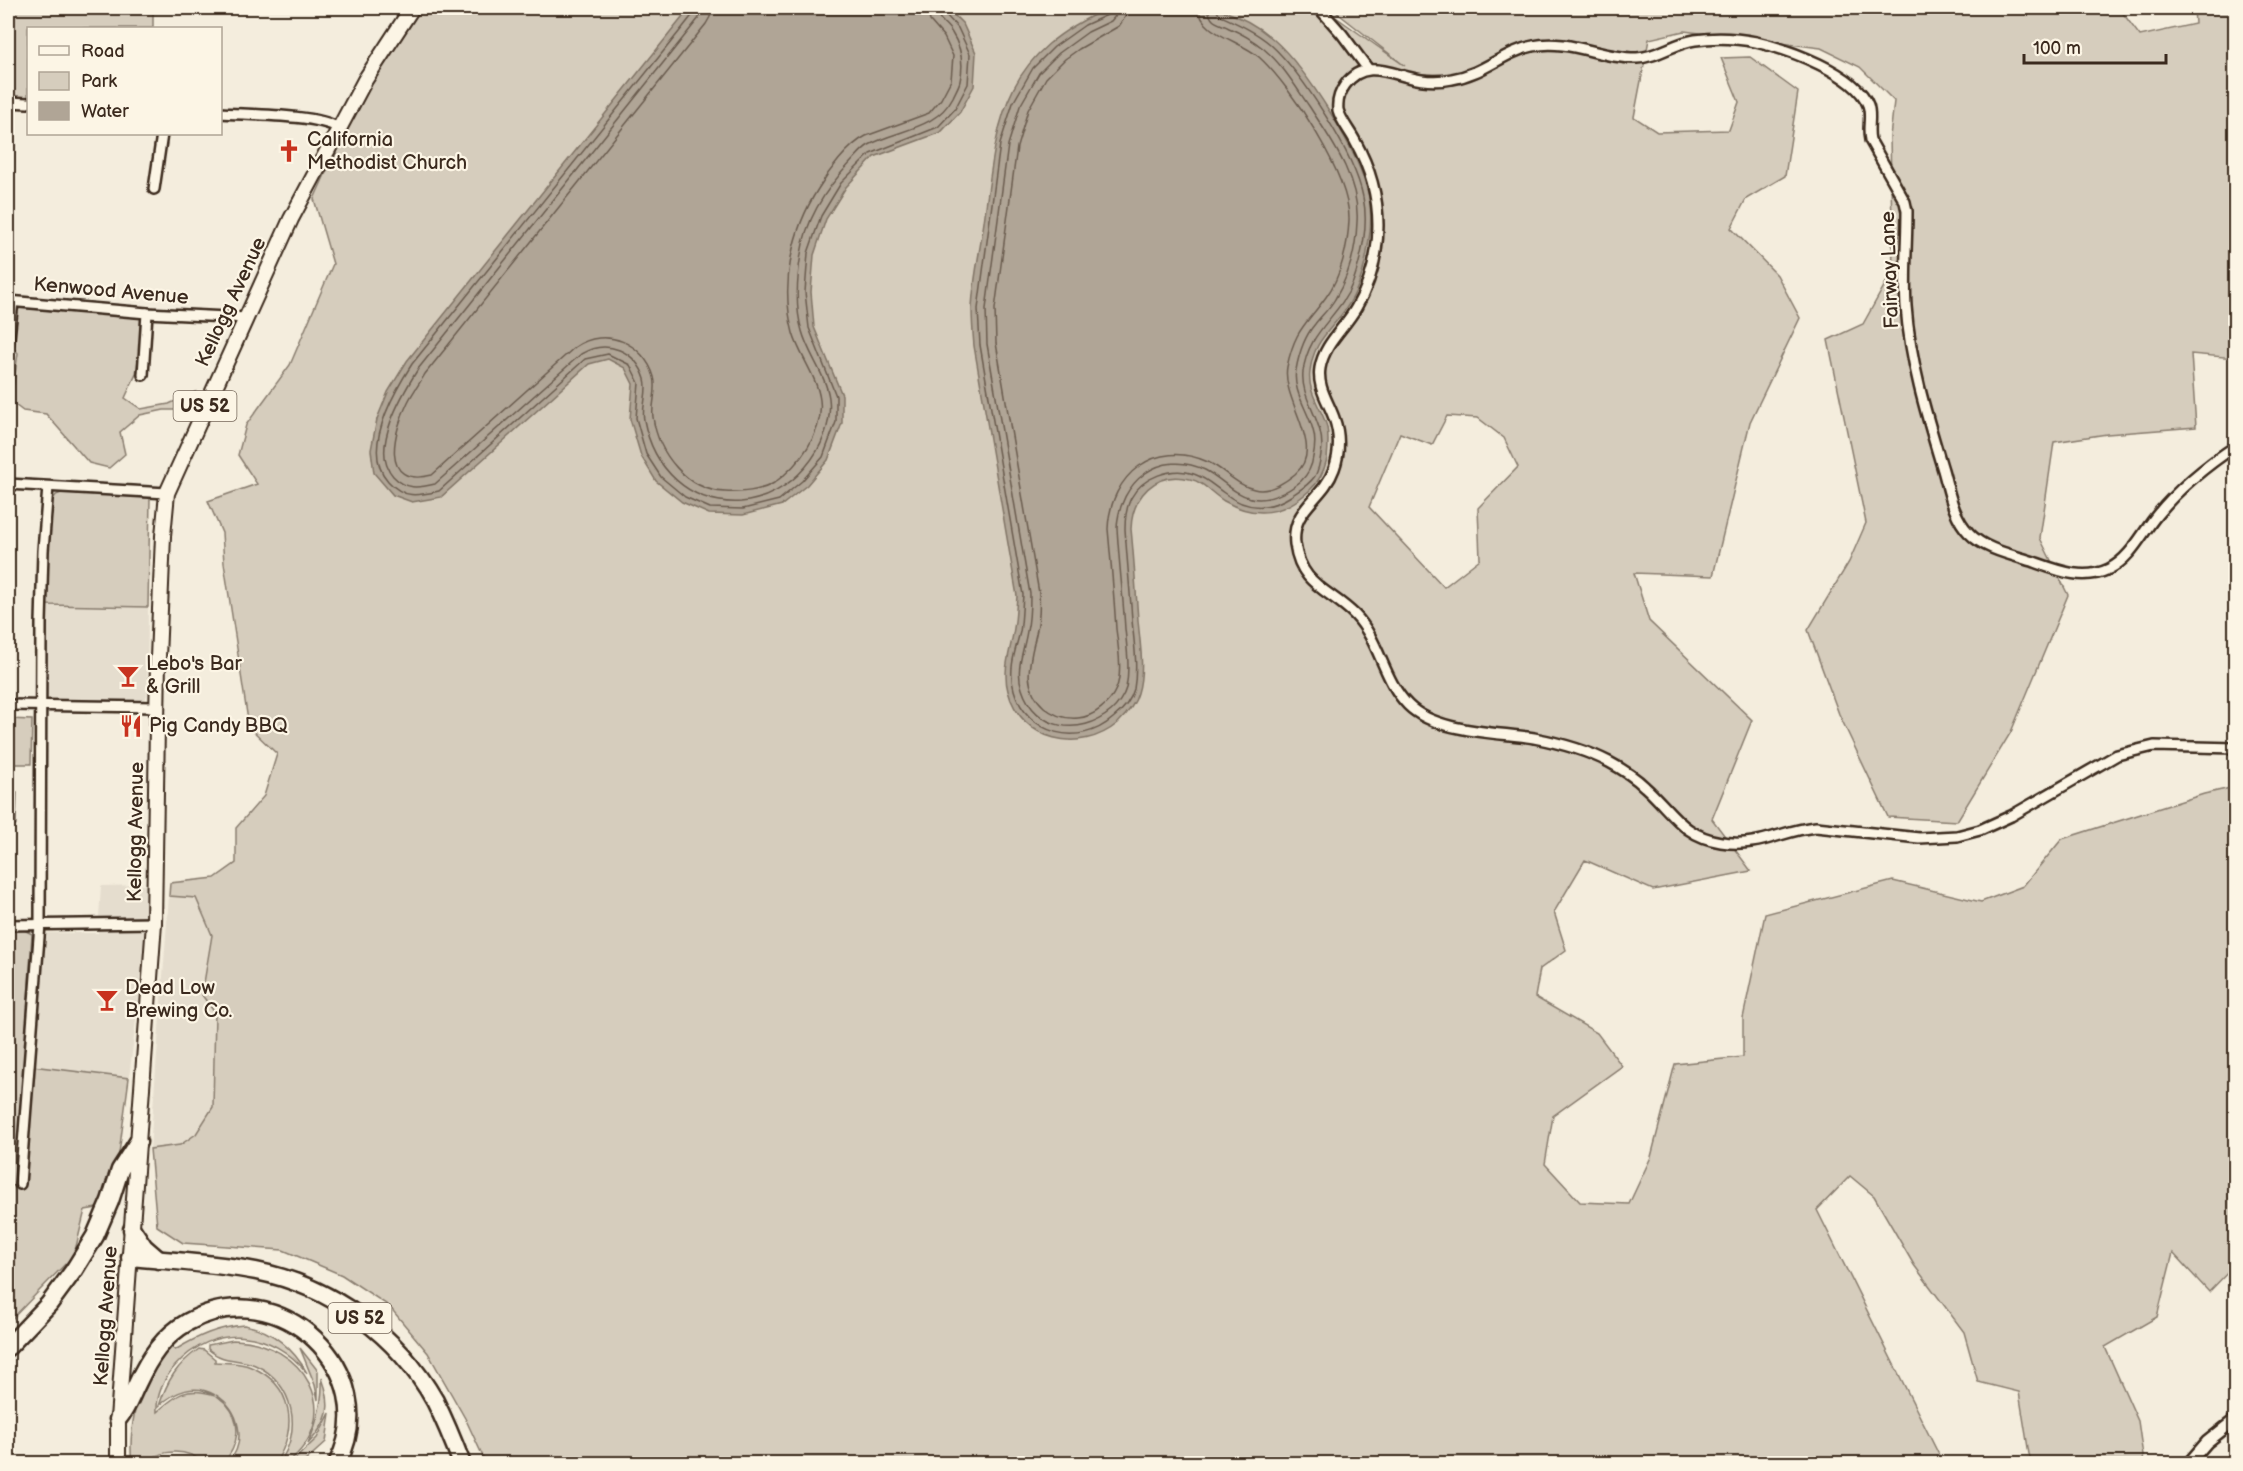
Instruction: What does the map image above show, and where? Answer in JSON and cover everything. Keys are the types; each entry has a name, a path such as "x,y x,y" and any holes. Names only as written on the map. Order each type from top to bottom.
{"highway":[{"path":"8,1347 49,1304 74,1270 95,1236 111,1201 120,1170 138,1143"},
{"path":"132,1229 144,1247 159,1260"},
{"name":"US 52","path":"130,1257 256,1271 309,1287 348,1308 383,1335 410,1365 434,1401 462,1464"},
{"path":"118,1419 129,1407 137,1383 151,1356 172,1333 209,1313 233,1308 259,1310 284,1317 307,1331 333,1359 346,1394 349,1421 345,1445 337,1464"}],"main road":[{"name":"Kellogg Avenue","path":"118,1464 118,1419 154,923 162,558 167,493 291,219 365,80 412,8"}],"street":[{"path":"1319,8 1368,69 1361,71 1347,83 1338,104 1342,119 1357,144 1374,188 1378,227 1372,272 1365,291 1355,310 1330,343 1320,367 1324,397 1337,428 1338,454 1332,476 1323,490 1298,517 1295,535 1298,561 1318,588 1338,601 1363,625 1375,643 1391,680 1412,709 1439,723 1537,739 1587,752 1610,763 1642,784 1689,832 1720,842 1740,844 1772,839 1816,827 1919,838 1957,836 1993,825 2028,807 2099,764 2133,749 2170,745 2235,748"},
{"name":"Fairway Lane","path":"1368,69 1387,70 1416,79 1439,81 1483,70 1515,51 1542,44 1642,58 1691,40 1734,39 1756,42 1813,62 1851,82 1868,107 1867,128 1875,151 1900,189 1905,202 1908,327 1937,453 1960,523 1977,540 1987,546 2074,574 2096,573 2108,569 2122,560 2158,514 2184,487 2235,446"},
{"path":"8,102 27,103"},
{"path":"222,113 310,119 333,124 338,128"},
{"path":"154,189 162,135"},
{"path":"8,346 10,301"},
{"name":"Kenwood Avenue","path":"10,301 147,313 247,318"},
{"path":"143,375 147,313"},
{"path":"8,484 167,493"},
{"path":"20,1184 40,924 43,551 48,486"},
{"path":"8,705 158,707"},
{"path":"8,925 154,923"},
{"path":"2188,1464 2207,1442 2235,1419"}],"shaded area":[{"path":"47,605 148,607 147,695 144,702 52,701 45,694"},
{"path":"146,885 145,944 129,1078 35,1068 46,933 98,933 101,886"},
{"path":"169,896 196,898 212,935 202,995 215,1012 213,1107 196,1134 180,1145 150,1149"}],"green space":[{"path":"8,8 153,8 153,27 27,27 27,98 8,97"},
{"path":"412,8 1323,8 1405,66 1331,8 2119,8 2140,36 2195,24 2194,8 2235,8 2235,358 2191,354 2196,427 2107,434 2054,442 2040,538 2068,595 2011,732 1957,821 1888,817 1839,714 1808,630 1849,562 1866,523 1828,340 1863,324 1893,270 1890,137 1894,101 1860,67 1821,48 1684,31 1649,39 1634,117 1657,132 1729,130 1739,102 1721,58 1750,57 1798,92 1785,176 1746,199 1731,228 1777,275 1800,318 1750,422 1713,576 1634,573 1649,621 1752,720 1712,819 1751,871 1653,890 1585,860 1554,912 1566,950 1540,969 1535,997 1597,1033 1622,1066 1553,1116 1545,1164 1580,1202 1629,1204 1651,1157 1675,1064 1743,1057 1743,1018 1765,914 1893,881 1981,902 2023,886 2062,839 2204,794 2235,787 2235,1265 2209,1292 2173,1253 2157,1317 2105,1347 2138,1421 2144,1463 2033,1463 2029,1454 2019,1392 1978,1382 1964,1332 1914,1265 1874,1196 1850,1176 1817,1210 1943,1463 486,1463 466,1420 428,1353 389,1306 342,1275 283,1250 183,1243 157,1226 150,1149 180,1145 196,1134 213,1107 215,1013 202,995 212,935 196,898 169,896 170,883 215,878 236,863 236,828 264,796 277,754 249,727 224,563 222,533 208,501 257,484 238,455 246,425 290,365 333,264 314,199 348,133 338,128","holes":["1447,416 1478,418 1504,438 1518,467 1478,508 1480,559 1444,587 1369,507 1400,433 1432,445"]},
{"path":"8,117 16,118 11,224 8,224"},
{"path":"20,308 144,318 136,374 125,398 141,409 169,404 195,392 187,410 164,410 140,415 120,432 125,454 109,468 89,463 46,414 23,411 11,402 18,353 10,345 15,313"},
{"path":"64,492 150,498 148,607 47,605 49,505 56,495"},
{"path":"8,719 32,720 31,764 8,764"},
{"path":"8,792 17,792 16,825 8,825"},
{"path":"8,930 24,930 32,934 24,1065 129,1078 117,1168 103,1207 85,1210 74,1255 8,1323"},
{"path":"244,1325 264,1331 281,1342 296,1356 307,1373 293,1358 277,1347 260,1340 225,1337 207,1342 190,1352 175,1366 162,1387 157,1412 183,1393 197,1391 215,1395 208,1391 186,1390 172,1396 159,1406 174,1374 199,1349 204,1350 215,1359 215,1362 247,1365 276,1384 288,1409 287,1436 283,1450 275,1463 228,1463 238,1446 238,1427 231,1409 216,1395 232,1412 237,1427 232,1450 223,1463 206,1463 185,1453 173,1452 155,1456 145,1463 132,1464 131,1439 135,1411 142,1384 152,1361 170,1346 175,1350 208,1333"},
{"path":"233,1340 258,1344 280,1353 297,1367 310,1384 315,1403 314,1424 305,1444 287,1463 279,1463 291,1437 291,1408 279,1383 255,1365 225,1359 208,1349 208,1345"},
{"path":"300,1348 318,1371 318,1400 315,1385"},
{"path":"322,1378 327,1397 327,1413 321,1428 308,1444 319,1412"},
{"path":"330,1413 326,1442 304,1462 291,1463 317,1438"}],"water":[{"path":"690,8 947,8 963,24 976,53 974,86 960,112 941,132 874,157 846,187 826,219 814,255 811,292 814,327 842,395 842,423 828,460 807,485 782,505 743,515 709,514 682,502 656,481 641,456 630,419 633,384 625,368 608,359 589,364 441,497 412,502 393,495 374,473 371,450 377,419 388,392 407,361"},
{"path":"1109,8 1214,8 1247,21 1273,39 1316,90 1344,136 1364,179 1371,215 1365,263 1357,288 1350,303 1318,345 1310,372 1311,386 1325,420 1328,435 1327,459 1319,479 1313,487 1290,505 1269,512 1236,507 1190,479 1177,477 1166,479 1156,482 1148,489 1136,506 1131,529 1141,657 1137,697 1118,723 1103,733 1087,739 1070,740 1054,738 1038,732 1025,722 1015,708 1006,683 1006,667 1015,624 1017,596 974,346 972,309 994,151 1011,93 1026,69 1046,46 1073,26"}],"place":[{"name":"California Methodist Church","path":"289,151"},
{"name":"Lebo's Bar & Grill","path":"128,676"},
{"name":"Pig Candy BBQ","path":"131,726"},
{"name":"Dead Low Brewing Co.","path":"107,1000"}]}
